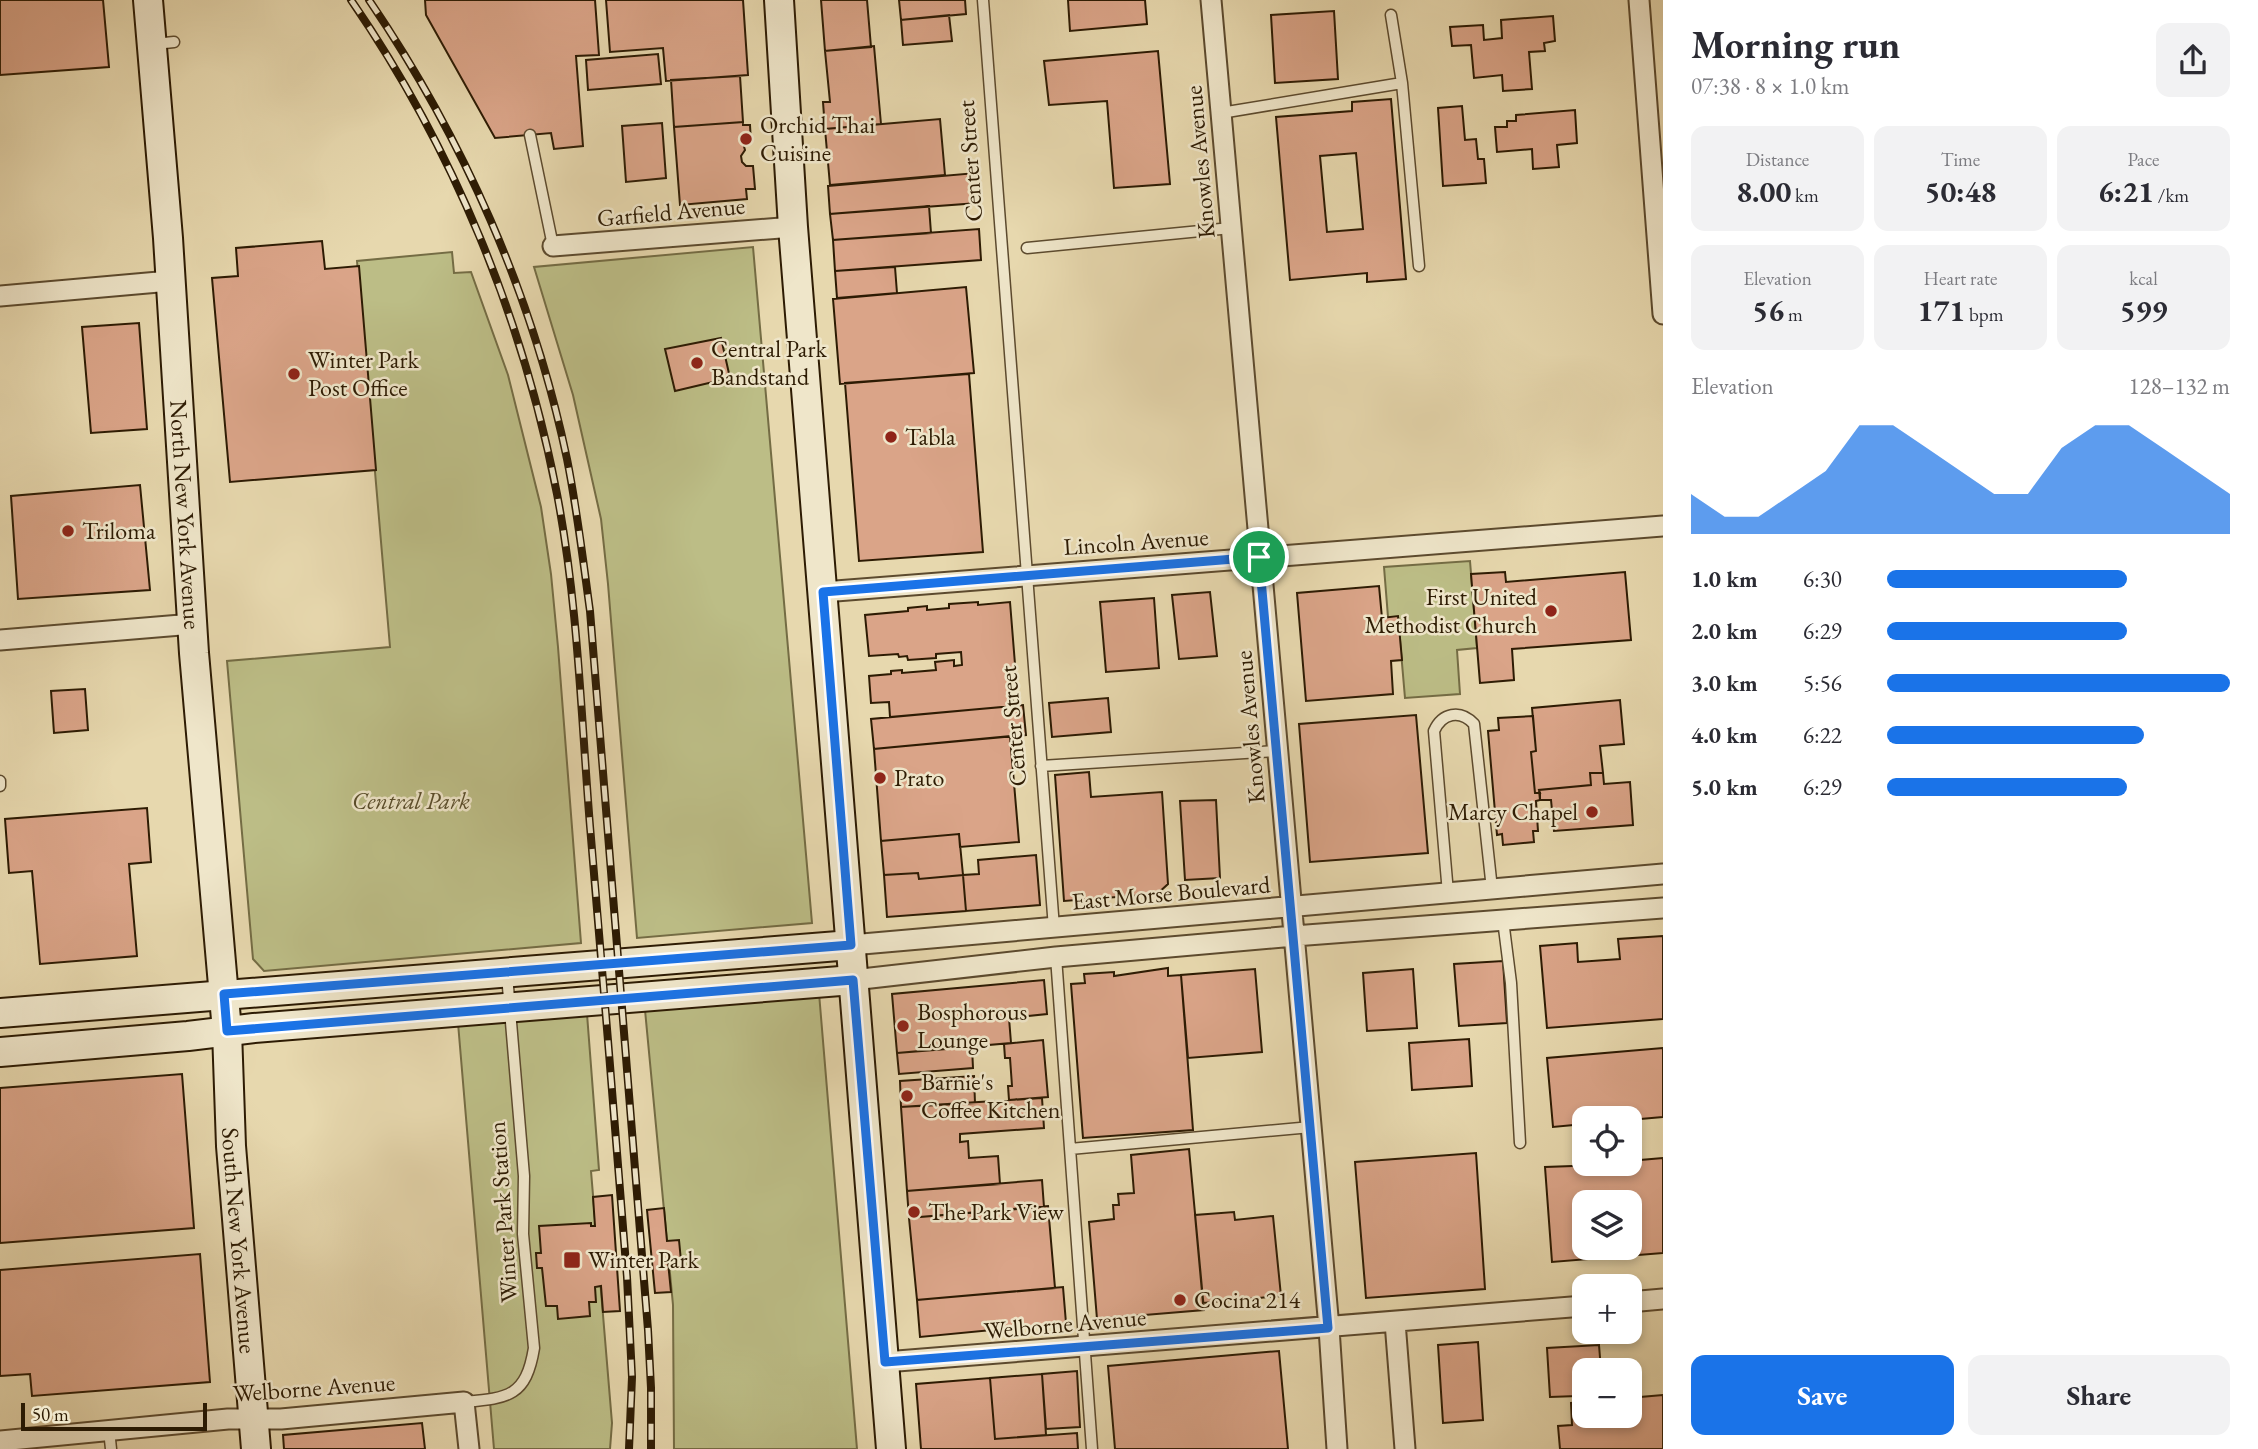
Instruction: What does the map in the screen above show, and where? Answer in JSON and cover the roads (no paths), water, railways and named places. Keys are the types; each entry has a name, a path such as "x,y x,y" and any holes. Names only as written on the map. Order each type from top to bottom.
{"street":[{"name":"North New York Avenue","path":"148,0 163,43 163,119 170,213 170,281 193,624 227,1031"},
{"path":"779,0 793,227 891,1449"},
{"name":"Knowles Avenue","path":"1211,0 1292,907 1337,1449"},
{"path":"1639,0 1663,314"},
{"name":"Garfield Avenue","path":"553,246 793,227"},
{"path":"0,296 170,281"},
{"name":"Lincoln Avenue","path":"823,592 1663,526"},
{"path":"0,640 193,624"},
{"name":"East Morse Boulevard","path":"852,962 1054,928 1663,873"},
{"path":"0,1013 507,972 1056,957 1663,908"},
{"name":"Center Street","path":"1054,928 1056,957"},
{"path":"0,1052 509,1007 852,962"},
{"path":"425,978 428,1013"},
{"name":"South New York Avenue","path":"227,1031 231,1146 256,1449"},
{"path":"1642,1301 1663,1299"},
{"name":"Welborne Avenue","path":"885,1362 1572,1307"},
{"path":"1395,1322 1405,1449"},
{"path":"464,1402 469,1449"},
{"name":"Welborne Avenue","path":"0,1441 110,1440 228,1419 281,1419 464,1402"}],"lane":[{"name":"Center Street","path":"983,0 1054,928"},
{"path":"1391,15 1402,83 1419,266"},
{"path":"1221,113 1402,83"},
{"path":"530,135 553,246"},
{"path":"1027,248 1231,228"},
{"path":"1448,893 1434,731 1439,720 1447,716 1461,715 1474,724 1492,889"},
{"path":"1041,766 1277,751"},
{"path":"1503,920 1511,983 1520,1143"},
{"name":"Center Street","path":"1056,957 1092,1449"},
{"name":"Winter Park Station","path":"464,1402 502,1398 517,1389 525,1380 534,1348 523,1234 524,1177 507,972"},
{"path":"1070,1149 1311,1127"}],"railway":[{"path":"351,0 388,56 421,115 479,236 525,363 557,494 570,576 578,660 627,1277 632,1377 629,1449"},
{"path":"369,0 435,107 490,220 535,338 567,459 590,611 648,1330 651,1449"}],"place":[{"name":"Orchid Thai Cuisine","path":"746,139"},
{"name":"Central Park Bandstand","path":"697,363"},
{"name":"Winter Park Post Office","path":"294,374"},
{"name":"Tabla","path":"891,437"},
{"name":"Triloma","path":"68,531"},
{"name":"First United Methodist Church","path":"1551,611"},
{"name":"Prato","path":"880,778"},
{"name":"Marcy Chapel","path":"1592,812"},
{"name":"Bosphorous Lounge","path":"903,1026"},
{"name":"Barnie's Coffee Kitchen","path":"907,1096"},
{"name":"The Park View","path":"914,1212"},
{"name":"Winter Park","path":"572,1260"},
{"name":"Cocina 214","path":"1180,1300"}],"park label":[{"name":"Central Park","path":"411,801"}]}
